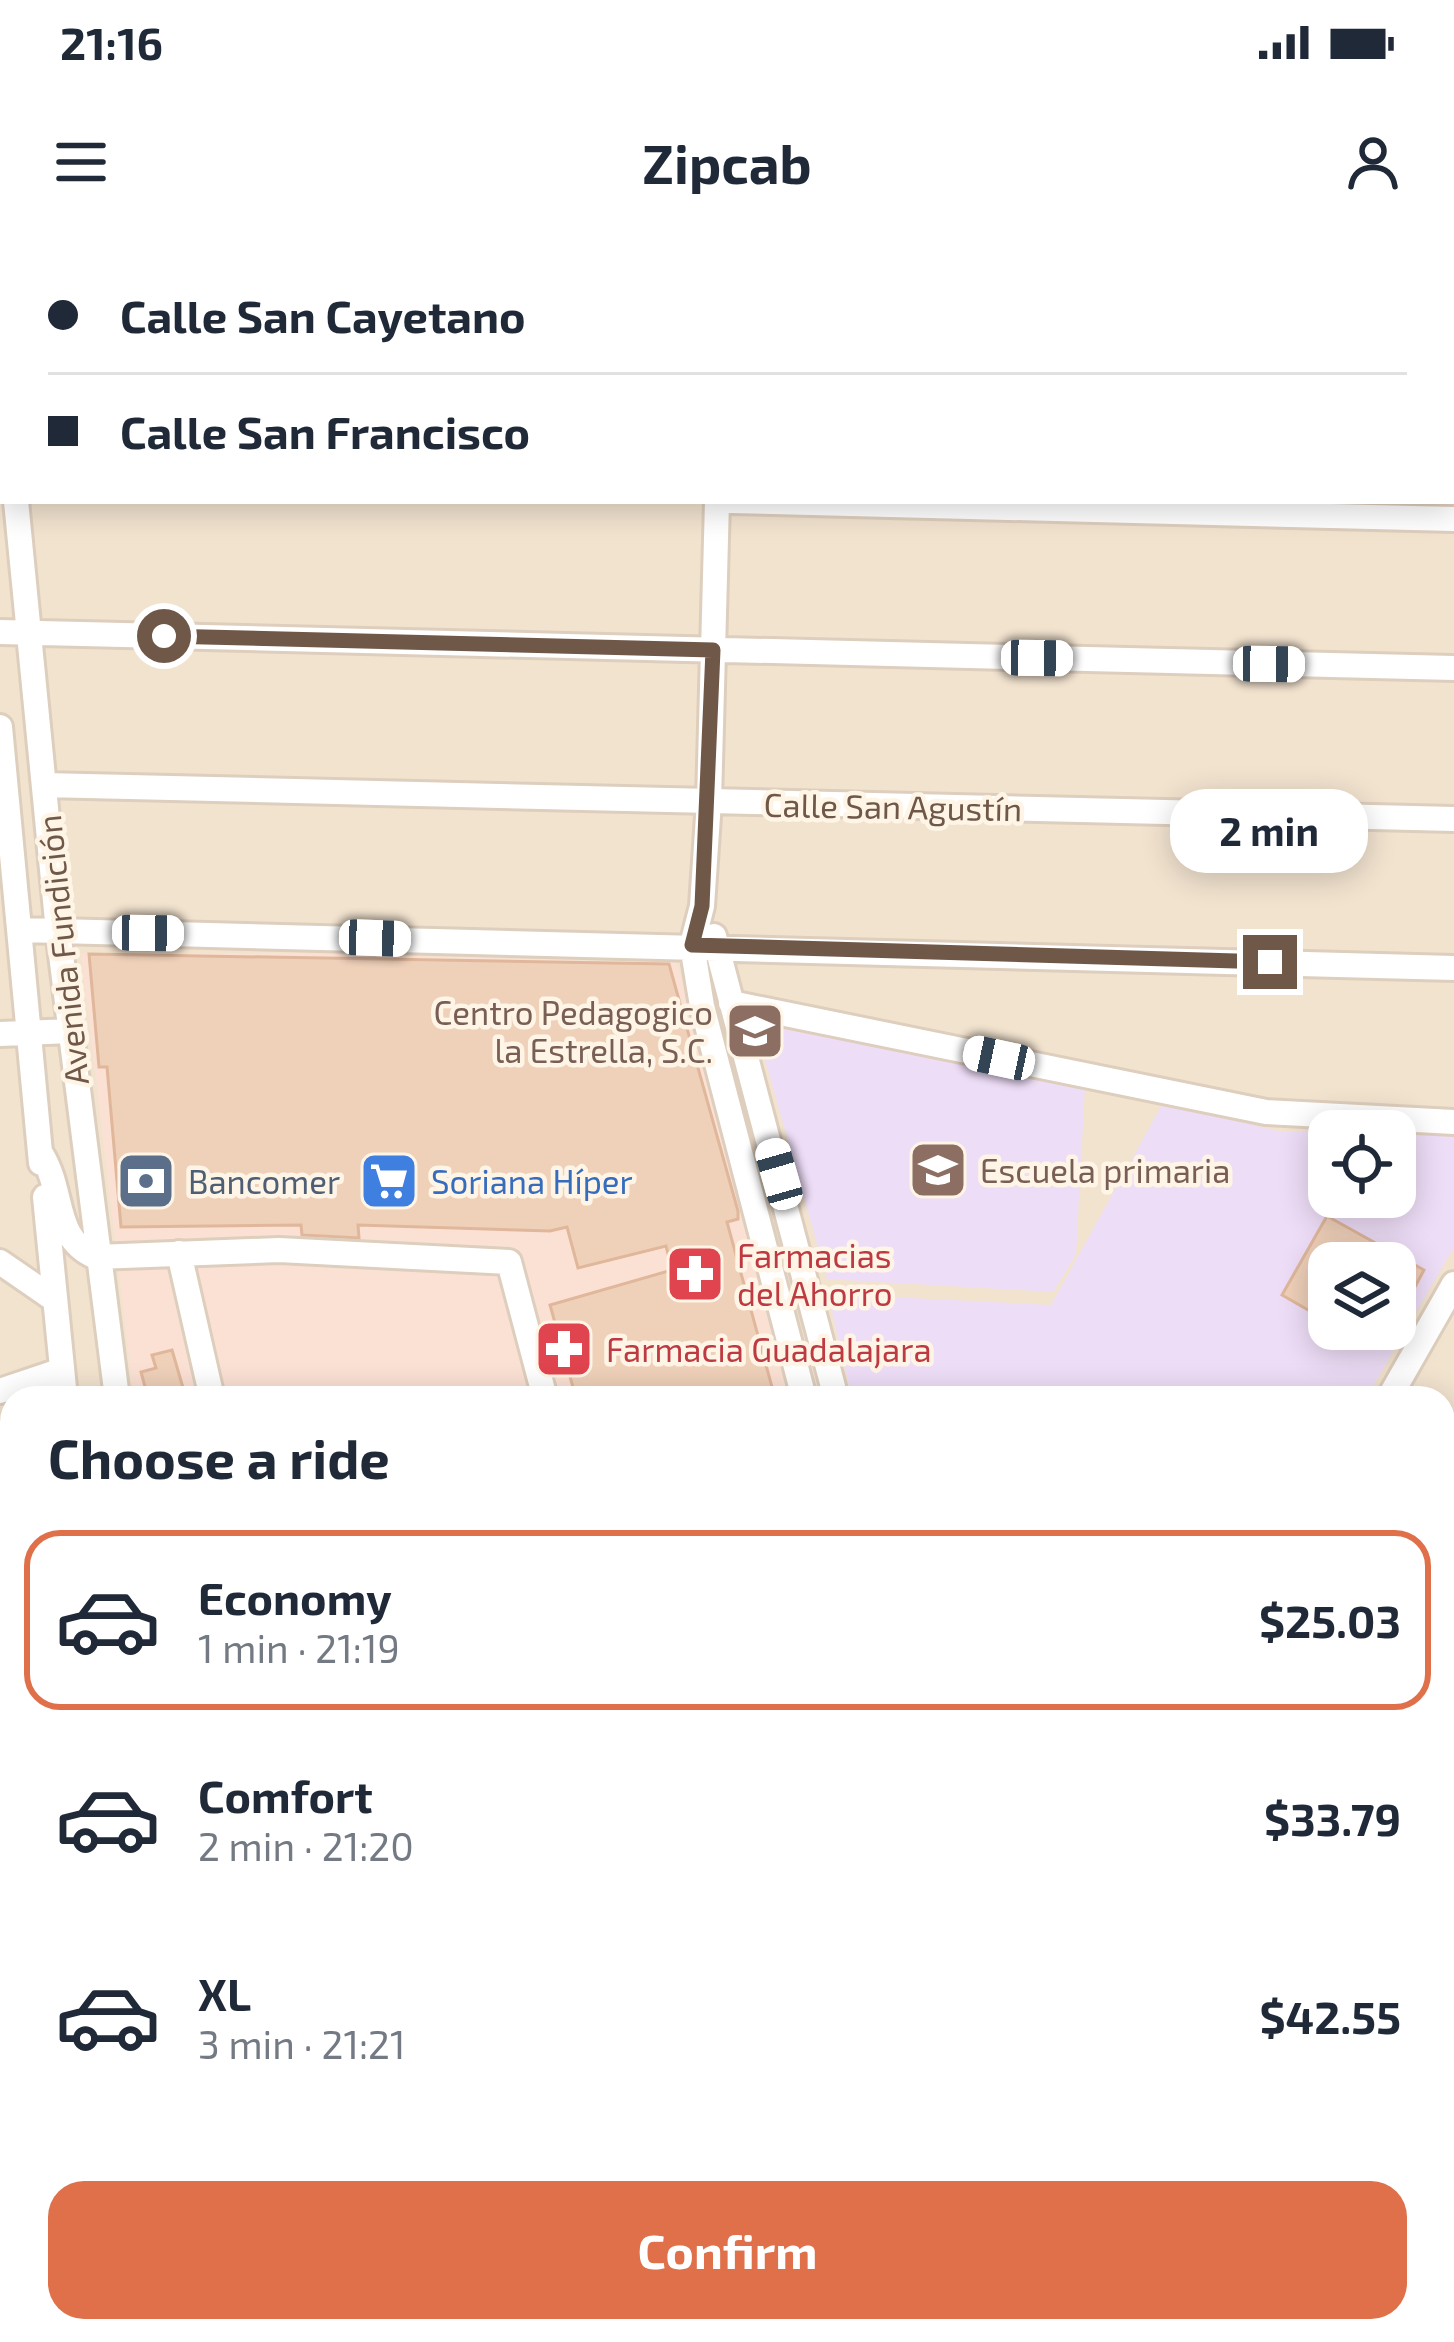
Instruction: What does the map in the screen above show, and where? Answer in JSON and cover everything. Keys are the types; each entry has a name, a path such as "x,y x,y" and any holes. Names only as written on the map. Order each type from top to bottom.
{"street":[{"name":"Avenida Fundición","path":"16,504 11,570 27,633 58,931 115,1386"},
{"path":"717,504 709,801 702,906 692,945 702,1006 802,1386"},
{"path":"852,504 1454,519"},
{"path":"0,632 1454,668"},
{"name":"Avenida Fundición","path":"0,727 5,850 20,930 64,1386"},
{"name":"Calle San Agustín","path":"44,785 1454,819"},
{"path":"702,906 718,946 833,1386"},
{"path":"20,930 1454,968"},
{"path":"731,1003 1266,1112 1454,1122"},
{"path":"0,1034 70,1031"},
{"path":"40,1152 59,1192 66,1236 74,1247 97,1257 279,1250 509,1262 542,1386"},
{"path":"750,1180 779,1174"},
{"path":"179,1253 209,1386"},
{"path":"0,1262 55,1300"},
{"path":"1396,1386 1454,1284"},
{"path":"15,1386 62,1370"}],"shaded area":[{"path":"0,504 1454,504 1454,1386 0,1386"},
{"path":"291,953 677,963 792,1386 133,1386 81,954"},
{"name":"Escuela primaria","path":"755,1024 1085,1086 1076,1255 1053,1292 827,1279"},
{"path":"1163,1103 1278,1131 1308,1132 1308,1218 1416,1218 1416,1135 1454,1136 1454,1247 1416,1312 1416,1242 1308,1242 1308,1350 1394,1350 1373,1386 849,1386 828,1294 1051,1305"}],"building":[{"path":"89,954 669,964 738,1211 738,1219 727,1222 772,1386 573,1386 550,1305 672,1270 666,1246 578,1268 567,1227 550,1231 358,1225 359,1238 302,1235 301,1225 121,1227 107,1067 99,1067"},
{"path":"1326,1218 1331,1218 1374,1242 1312,1242"},
{"path":"1308,1249 1308,1310 1282,1295"},
{"path":"172,1350 182,1386 145,1386 141,1372 156,1368 152,1355"}],"place":[{"name":"Centro Pedagogico la Estrella, S.C.","path":"755,1031"},
{"name":"Escuela primaria","path":"938,1170"},
{"name":"Bancomer","path":"146,1181"},
{"name":"Soriana Híper","path":"389,1181"},
{"name":"Farmacias del Ahorro","path":"695,1274"},
{"name":"Farmacia Guadalajara","path":"564,1349"}],"route":[{"path":"164,636 713,650 702,906 692,945 1270,962"}]}
